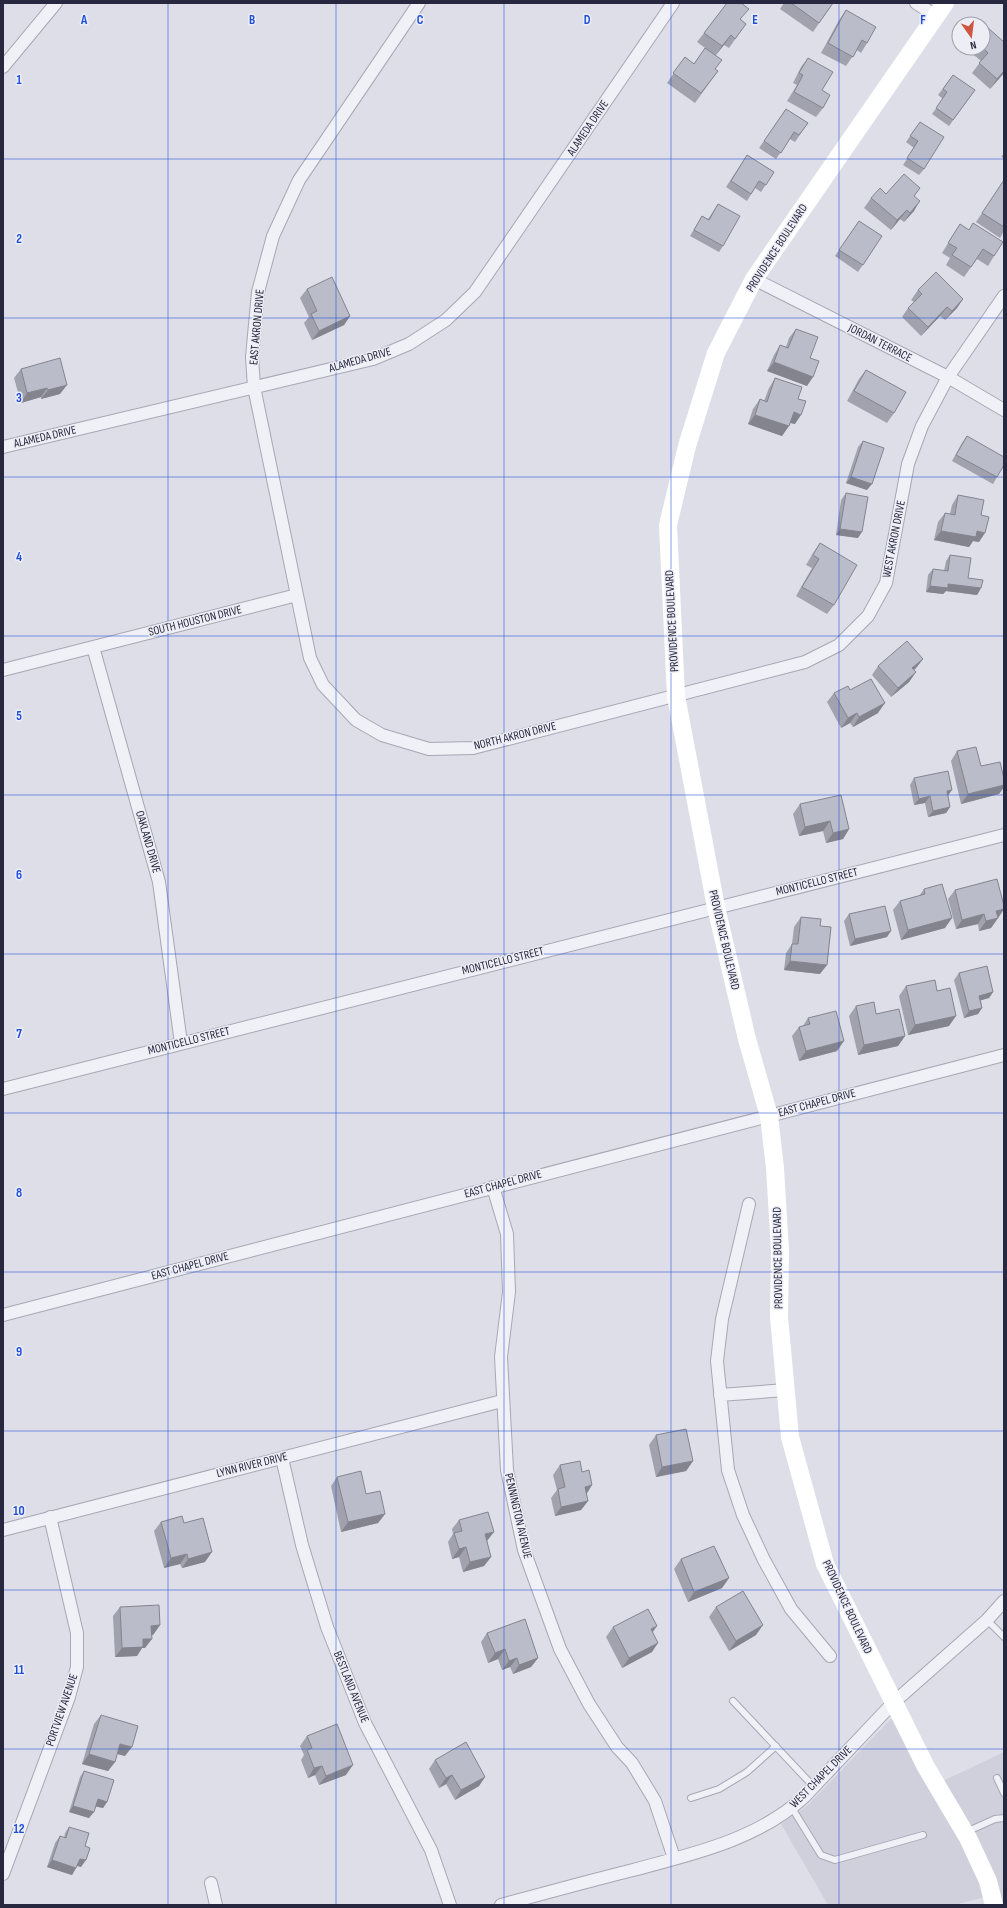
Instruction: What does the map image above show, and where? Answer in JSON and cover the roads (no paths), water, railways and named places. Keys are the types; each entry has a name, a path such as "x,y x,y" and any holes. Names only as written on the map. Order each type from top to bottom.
{"main road":[{"name":"PROVIDENCE BOULEVARD","path":"940,10 754,279 716,354 687,446 668,525 676,696 716,907 748,1039 769,1116 775,1168 780,1251 779,1317 790,1437 825,1564 926,1767 964,1832 988,1881 994,1905"}],"street":[{"path":"3,67 56,3"},
{"name":"EAST AKRON DRIVE","path":"297,595 254,387 252,357 258,292 273,236 299,180 419,3"},
{"name":"ALAMEDA DRIVE","path":"3,447 373,359 409,344 446,320 475,292 673,3"},
{"path":"916,3 940,10"},
{"name":"JORDAN TERRACE","path":"754,279 948,377 1004,410"},
{"name":"WEST AKRON DRIVE","path":"676,696 805,662 839,645 868,616 886,583 908,464 922,426 948,377 1004,296"},
{"name":"NORTH AKRON DRIVE","path":"297,595 310,658 323,685 356,720 382,735 429,749 473,748 676,696"},
{"name":"SOUTH HOUSTON DRIVE","path":"3,670 297,595"},
{"name":"OAKLAND DRIVE","path":"93,646 159,882 181,1043"},
{"name":"MONTICELLO STREET","path":"3,1089 1004,835"},
{"name":"EAST CHAPEL DRIVE","path":"3,1315 1004,1055"},
{"name":"PENNINGTON AVENUE","path":"493,1187 507,1234 509,1292 501,1357 502,1401 507,1470 524,1550 558,1642 589,1704 617,1747 632,1763 655,1802 674,1858"},
{"path":"749,1204 722,1319 717,1361 728,1470 743,1515 764,1560 791,1609 830,1656"},
{"path":"720,1395 786,1390"},
{"name":"LYNN RIVER DRIVE","path":"3,1530 502,1401"},
{"name":"BESTLAND AVENUE","path":"282,1458 302,1545 327,1627 365,1723 431,1850 450,1905"},
{"name":"PORTVIEW AVENUE","path":"3,1874 69,1697 77,1667 77,1633 50,1517"},
{"name":"WEST CHAPEL DRIVE","path":"501,1905 712,1848 767,1823 792,1808 814,1787 893,1703 987,1620 1004,1601"},
{"path":"211,1883 216,1905"}],"lane":[{"path":"987,1620 1004,1637"},
{"path":"733,1701 814,1787"},
{"path":"691,1798 719,1789 747,1772 776,1746"},
{"path":"997,1778 1004,1793"},
{"path":"792,1808 821,1854 835,1860 923,1835"},
{"path":"964,1832 995,1819 1004,1818"}]}
